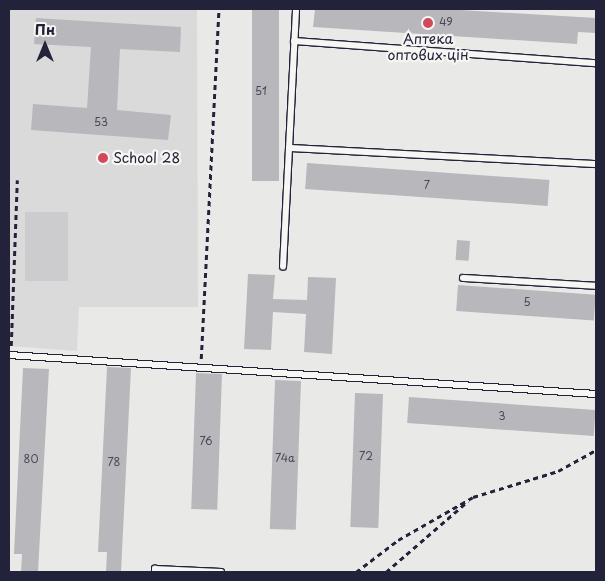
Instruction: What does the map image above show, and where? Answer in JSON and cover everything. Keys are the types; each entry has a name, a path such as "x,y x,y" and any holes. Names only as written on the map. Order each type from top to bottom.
{"lane":[{"path":"283,267 296,9"},
{"path":"294,41 596,63"},
{"path":"289,148 596,164"},
{"path":"463,278 596,286"},
{"path":"10,355 596,394"},
{"path":"155,572 155,569 221,572"}],"path":[{"path":"201,367 219,9"},
{"path":"10,355 18,180"},
{"path":"356,572 398,540 473,497 558,471 596,450"},
{"path":"386,572 473,497"}],"shaded area":[{"name":"School 28","path":"9,9 197,9 198,307 79,307 77,351 9,346"},
{"path":"25,212 68,212 68,281 25,281"}],"building":[{"path":"252,9 279,9 279,181 252,181"},
{"path":"315,9 444,9 596,18 596,33 578,32 577,44 313,27"},
{"path":"36,18 181,27 180,52 120,49 117,110 171,115 168,140 31,130 33,104 87,108 91,47 34,44"},
{"path":"307,163 549,180 548,206 305,189"},
{"path":"457,240 470,241 469,261 456,260"},
{"path":"248,274 275,275 273,299 307,300 308,277 336,278 332,354 304,352 306,314 273,312 271,350 244,349"},
{"path":"458,285 596,295 594,321 456,311"},
{"path":"107,367 131,368 121,572 106,572 107,552 98,552"},
{"path":"23,368 49,369 38,572 21,572 22,554 14,554"},
{"path":"196,373 222,374 217,510 191,509"},
{"path":"275,380 301,381 296,530 270,529"},
{"path":"355,393 383,394 378,528 350,527"},
{"path":"409,397 596,410 594,436 407,423"}],"place":[{"name":"Аптека оптових цін","path":"428,23"},
{"name":"School 28","path":"103,158"}]}
